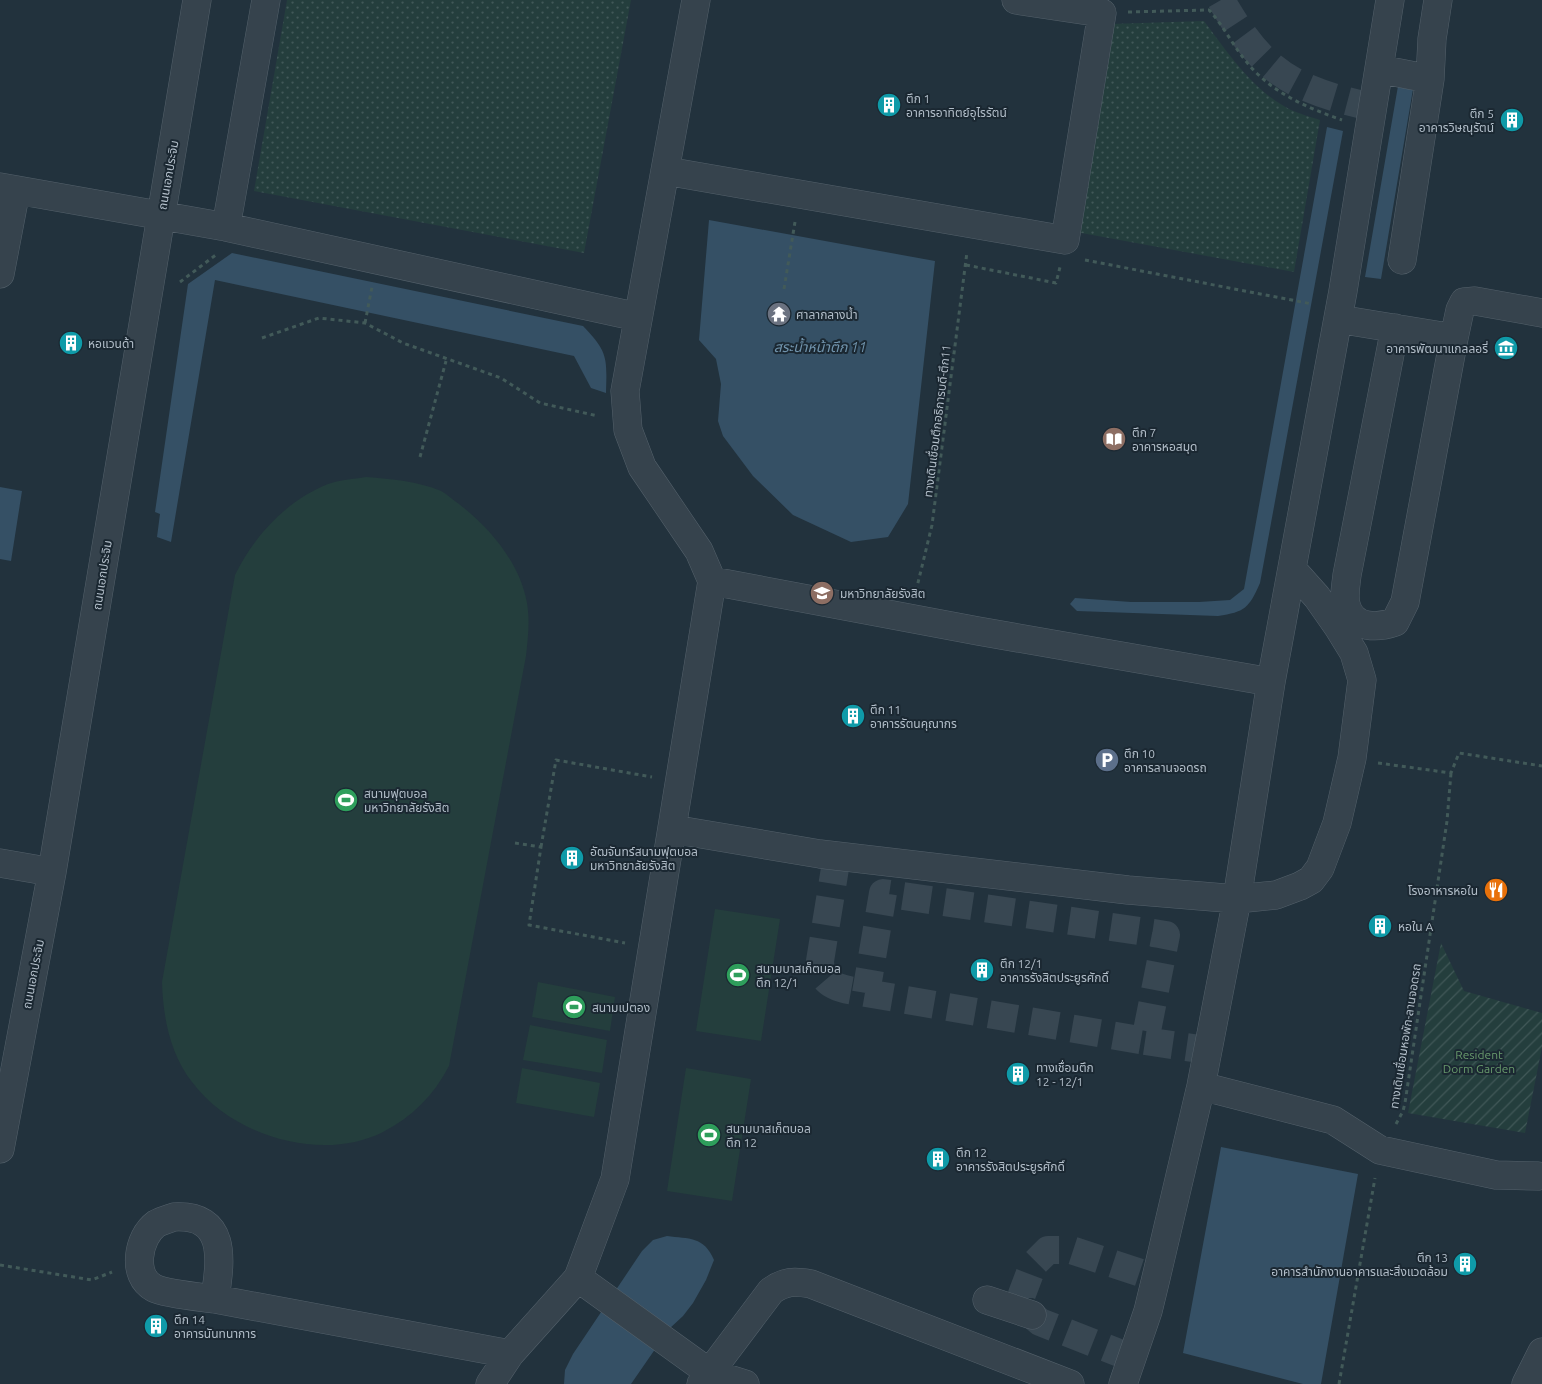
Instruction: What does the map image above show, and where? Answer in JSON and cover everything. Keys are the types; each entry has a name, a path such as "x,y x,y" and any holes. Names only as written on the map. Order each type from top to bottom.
{"street":[{"name":"ถนนเอกประจิม","path":"0,1149 52,872 197,0"},
{"path":"223,239 266,0"},
{"path":"490,1384 510,1354 578,1278 615,1179 712,582 699,551 642,468 628,430 625,391 696,0"},
{"path":"666,171 1065,240 1102,13 1016,0"},
{"path":"1123,1384 1148,1312 1201,1086 1237,898 1271,682 1338,319 1390,0"},
{"path":"1402,260 1430,79 1432,39 1438,0"},
{"path":"1379,69 1430,79"},
{"path":"0,274 8,189 161,216 223,239 638,317"},
{"path":"1395,328 1347,575 1345,598 1347,608 1353,617 1372,627 1382,627 1395,622 1405,602 1454,338 1460,310 1464,302 1475,301 1542,313"},
{"path":"1338,319 1454,338"},
{"path":"672,828 820,854 1128,890 1237,898 1276,895 1311,880 1325,857 1337,823 1352,758 1362,680 1354,654 1317,597 1292,569"},
{"path":"712,582 910,619 1271,682"},
{"path":"0,863 52,872"},
{"path":"1201,1086 1333,1120 1380,1150 1496,1175 1538,1176"},
{"path":"578,1278 700,1372 745,1384"},
{"path":"700,1372 771,1291 782,1283 797,1281 811,1284 1070,1384"},
{"path":"215,1300 510,1354"},
{"path":"987,1300 1032,1315"},
{"path":"1526,1384 1542,1352"}],"path":[{"path":"1102,13 1209,10 1247,62 1276,91 1314,110 1368,129"},
{"path":"784,289 800,194"},
{"name":"ทางเดินเชื่อมตึกอธิการบดี-ตึก11","path":"910,619 932,525 971,224"},
{"path":"151,280 176,285 223,239"},
{"path":"1080,260 1314,304"},
{"path":"966,265 1056,283 1060,265"},
{"path":"365,323 374,280"},
{"path":"262,338 319,318 365,323 403,343 446,360 501,378 540,403 604,418"},
{"path":"420,457 446,360"},
{"name":"ทางเดินเชื่อมหอพัก-ลานจอดรถ","path":"1339,1384 1380,1150 1403,1111 1405,1103 1447,822 1450,773 1459,753 1542,766"},
{"path":"1352,758 1450,773"},
{"path":"635,945 529,925 556,760 655,778"},
{"path":"515,843 541,848"},
{"path":"0,1266 92,1280 105,1276 120,1267"}],"green space":[{"path":"287,0 631,0 584,253 254,191"},
{"path":"1204,21 1243,71 1265,93 1291,110 1320,120 1294,272 1076,232 1110,24"},
{"name":"สนามฟุตบอล มหาวิทยาลัยรังสิต","path":"366,477 414,483 441,491 471,514 492,535 511,560 523,588 529,623 526,656 449,1066 429,1096 413,1112 383,1132 359,1141 333,1145 306,1144 280,1139 254,1130 230,1117 209,1101 192,1082 178,1059 169,1035 162,982 235,575 262,534 273,521 298,500 328,484"},
{"name":"สนามบาสเก็ตบอล ตึก 12/1","path":"715,909 780,919 761,1041 696,1031"},
{"name":"Resident Dorm Garden","path":"1441,943 1464,991 1542,1013 1542,1047 1525,1133 1408,1113"},
{"name":"สนามเปตอง","path":"538,982 615,997 610,1031 532,1017"},
{"name":"สนามเปตอง","path":"530,1025 607,1040 602,1073 523,1060"},
{"path":"522,1068 600,1083 594,1117 516,1103"},
{"name":"สนามบาสเก็ตบอล ตึก 12","path":"686,1068 751,1079 732,1201 667,1191"}],"water":[{"path":"1398,86 1413,89 1381,279 1365,277"},
{"path":"1327,127 1343,131 1260,583 1253,598 1240,610 1218,616 1077,611 1070,604 1075,598 1131,602 1199,602 1230,600 1244,589"},
{"name":"สระน้ำหน้าตึก 11","path":"709,220 935,261 908,504 888,537 851,542 793,515 753,476 723,436 718,421 721,384 716,359 699,340"},
{"path":"232,253 583,326 602,349 606,363 606,393 591,388 574,356 215,280 171,542 157,537 160,514 155,512 188,284"},
{"path":"0,487 22,491 11,561 0,559"},
{"path":"1221,1147 1358,1174 1321,1384 1303,1384 1183,1353"},
{"path":"667,1236 695,1240 701,1243 710,1252 714,1260 706,1280 693,1303 669,1329 631,1384 564,1384 565,1370 573,1354 642,1251 653,1240"}],"tunnel":[{"path":"1221,0 1251,45 1282,74 1321,93 1372,107"},
{"path":"837,856 820,961 821,970 829,982 835,986 850,990 1145,1041 1166,935 883,893 866,993"},
{"path":"1145,1041 1207,1050"},
{"path":"1132,1358 1040,1322 1032,1315 1022,1294 1033,1265 1048,1250 1071,1250 1156,1278"}],"place":[{"name":"ตึก 1 อาคารอาทิตย์อุไรรัตน์","path":"889,105"},
{"name":"ตึก 5 อาคารวิษณุรัตน์","path":"1512,120"},
{"name":"ศาลากลางน้ำ","path":"779,314"},
{"name":"หอแวนด้า","path":"71,343"},
{"name":"อาคารพัฒนาแกลลอรี่","path":"1506,348"},
{"name":"ตึก 7 อาคารหอสมุด","path":"1114,439"},
{"name":"มหาวิทยาลัยรังสิต","path":"822,593"},
{"name":"ตึก 11 อาคารรัตนคุณากร","path":"853,716"},
{"name":"ตึก 10 อาคารลานจอดรถ","path":"1107,760"},
{"name":"สนามฟุตบอล มหาวิทยาลัยรังสิต","path":"346,800"},
{"name":"อัฒจันทร์สนามฟุตบอล มหาวิทยาลัยรังสิต","path":"572,858"},
{"name":"โรงอาหารหอใน","path":"1496,890"},
{"name":"หอใน A","path":"1380,926"},
{"name":"ตึก 12/1 อาคารรังสิตประยูรศักดิ์","path":"982,970"},
{"name":"สนามบาสเก็ตบอล ตึก 12/1","path":"738,975"},
{"name":"สนามเปตอง","path":"574,1007"},
{"name":"ทางเชื่อมตึก 12 - 12/1","path":"1018,1074"},
{"name":"สนามบาสเก็ตบอล ตึก 12","path":"709,1135"},
{"name":"ตึก 12 อาคารรังสิตประยูรศักดิ์","path":"938,1159"},
{"name":"ตึก 13 อาคารสำนักงานอาคารและสิ่งแวดล้อม","path":"1465,1264"},
{"name":"ตึก 14 อาคารนันทนาการ","path":"156,1326"}]}
